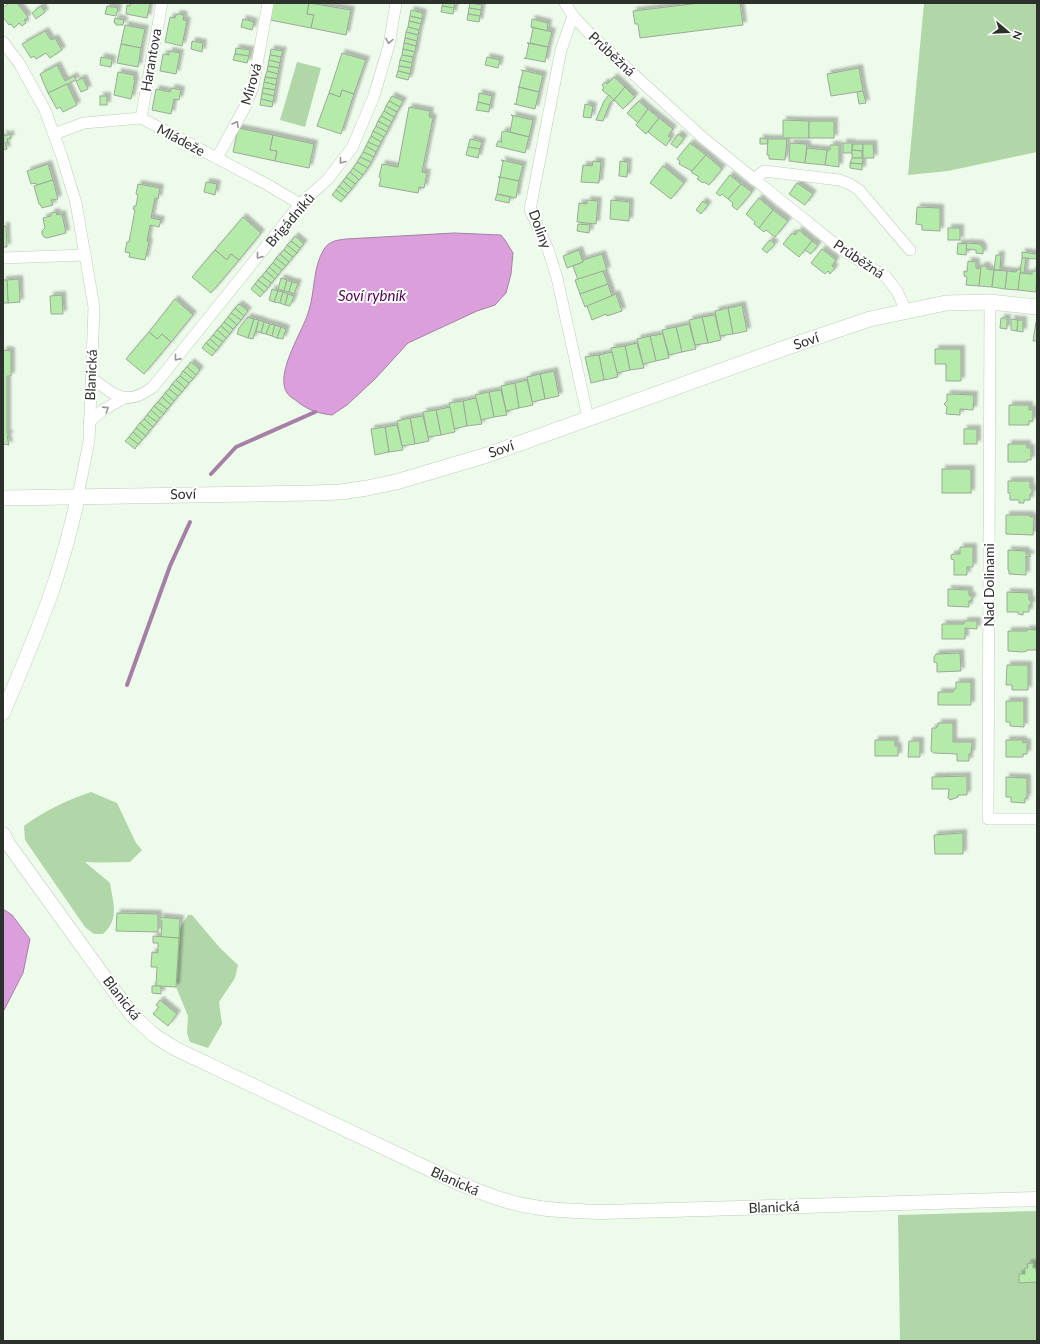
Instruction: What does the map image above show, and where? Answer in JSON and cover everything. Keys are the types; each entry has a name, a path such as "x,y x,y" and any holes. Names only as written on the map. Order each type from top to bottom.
{"main road":[{"path":"906,311 946,303 990,302 1037,307"},
{"name":"Soví","path":"3,498 341,492 396,482 487,455 870,319 906,311"}],"street":[{"name":"Harantova","path":"141,118 162,3"},
{"name":"Mírová","path":"217,158 249,98 253,87 268,3"},
{"name":"Brigádníků","path":"89,422 103,410 124,398 140,396 157,383 300,204 327,180 352,148 374,96 389,45 396,3"},
{"name":"Průběžná","path":"565,3 573,16 611,54 702,137 841,249 886,277 897,291 906,311"},
{"name":"Doliny","path":"573,16 561,50 530,210 548,249 557,278 588,418"},
{"name":"Blanická","path":"3,42 19,63 45,110 54,134 76,203 94,307 89,441 78,496 55,582 3,713"},
{"name":"Mládeže","path":"54,134 84,123 141,118 268,185 300,204"},
{"path":"754,179 764,171 839,180 850,184 859,190 910,250"},
{"path":"3,258 85,255"},
{"name":"Nad Dolinami","path":"990,302 988,819 1037,819"},
{"path":"92,378 106,389 124,398"},
{"name":"Blanická","path":"3,834 9,845 131,1014 155,1036 176,1049 488,1196 535,1208 565,1211 602,1212 1037,1199"}],"green space":[{"path":"924,3 1037,3 1037,152 948,171 908,175"},
{"path":"297,62 321,68 305,127 280,120"},
{"path":"91,792 117,803 136,843 142,850 130,862 85,862 110,883 114,910 112,923 103,934 94,934 85,927 25,840 24,826 56,806"},
{"path":"188,915 192,915 220,948 238,965 235,978 219,1002 222,1024 208,1048 190,1042 187,1033 188,1016 176,987 181,926"},
{"path":"1037,1211 1037,1341 900,1341 898,1215"}],"water":[{"name":"Soví rybník","path":"454,233 501,235 513,253 511,274 506,293 495,305 477,311 408,343 375,379 347,405 332,415 316,412 288,395 284,385 284,374 291,352 309,310 317,265 327,245 346,239"},
{"path":"3,909 12,915 30,939 23,973 3,1012"}],"building":[{"path":"9,3 17,3 28,17 24,20 26,23 22,26 19,23 14,28 11,24 9,25 3,17 3,8"},
{"path":"131,3 150,3 147,18 126,14 127,5 130,6"},
{"path":"273,3 309,3 307,14 314,15 311,28 270,20"},
{"path":"309,3 351,10 346,35 311,28 314,15 307,14"},
{"path":"443,3 455,3 454,8 442,6"},
{"path":"470,3 482,5 481,10 469,8"},
{"path":"700,3 740,3 743,25 640,38 638,24 635,24 633,11"},
{"path":"41,6 45,12 36,19 32,13"},
{"path":"107,6 118,8 116,16 105,14"},
{"path":"442,6 454,8 453,14 441,12"},
{"path":"469,8 481,10 480,16 468,14"},
{"path":"411,10 423,13 422,19 410,16"},
{"path":"178,14 184,15 183,20 187,21 182,46 165,42 170,17 175,18"},
{"path":"468,14 480,16 479,22 467,20"},
{"path":"410,16 422,19 421,24 409,21"},
{"path":"115,18 124,20 123,25 116,25 116,23 114,23"},
{"path":"243,19 254,22 252,30 241,27"},
{"path":"532,19 548,23 547,31 531,27"},
{"path":"409,21 421,24 419,30 408,27"},
{"path":"125,25 145,29 141,48 121,44"},
{"path":"408,27 419,30 418,35 406,32"},
{"path":"531,27 552,32 548,47 530,43 533,28"},
{"path":"45,31 51,40 55,38 62,50 50,58 46,53 36,59 34,56 31,58 22,44"},
{"path":"406,32 418,35 417,41 405,38"},
{"path":"405,38 417,41 416,46 404,43"},
{"path":"192,41 203,43 202,52 191,49"},
{"path":"404,43 416,46 415,52 403,49"},
{"path":"529,43 548,47 545,62 524,58 526,58"},
{"path":"121,44 141,48 138,67 117,63"},
{"path":"236,48 250,50 249,56 235,54"},
{"path":"271,49 283,51 281,57 270,55"},
{"path":"403,49 415,52 413,57 402,55"},
{"path":"169,51 180,53 176,74 160,71 163,54 169,55"},
{"path":"342,53 366,60 354,94 342,90 340,97 329,93"},
{"path":"235,54 249,56 247,63 233,60"},
{"path":"270,55 281,57 280,63 269,60"},
{"path":"402,55 413,57 412,63 400,60"},
{"path":"101,57 112,59 111,67 100,65"},
{"path":"487,57 500,60 498,68 485,65"},
{"path":"269,60 280,63 279,68 268,66"},
{"path":"400,60 412,63 411,68 399,66"},
{"path":"57,65 65,81 74,76 76,80 48,93 40,74"},
{"path":"268,66 279,68 278,74 267,71"},
{"path":"399,66 411,68 410,74 398,71"},
{"path":"859,68 863,91 831,96 827,74"},
{"path":"521,70 543,75 539,92 519,87 523,71"},
{"path":"267,71 278,74 277,79 265,77"},
{"path":"398,71 410,74 408,80 396,77"},
{"path":"118,72 134,75 135,80 131,99 114,95"},
{"path":"265,77 277,79 276,85 264,82"},
{"path":"614,77 625,87 614,100 602,90 604,88 602,85 605,82 607,84"},
{"path":"83,78 88,89 81,92 76,81"},
{"path":"264,82 276,85 275,90 263,88"},
{"path":"67,84 77,105 63,112 60,107 57,109 48,93"},
{"path":"518,87 539,92 535,109 514,104 516,104"},
{"path":"625,87 635,97 623,109 614,100"},
{"path":"172,88 181,90 179,100 174,99 171,114 152,110 156,89 170,92"},
{"path":"263,88 275,90 274,96 262,93"},
{"path":"342,90 354,94 341,134 317,126 329,93 340,97"},
{"path":"863,91 866,103 859,104 857,92"},
{"path":"262,93 274,96 273,102 261,99"},
{"path":"479,93 492,96 490,105 478,102"},
{"path":"609,95 614,100 610,103 603,121 596,120 604,101"},
{"path":"100,96 107,96 107,105 100,105"},
{"path":"392,96 403,101 400,107 389,101"},
{"path":"261,99 273,102 272,107 260,105"},
{"path":"389,101 400,107 397,112 386,106"},
{"path":"639,101 648,109 638,123 627,113"},
{"path":"478,102 490,105 489,112 476,110"},
{"path":"585,104 593,106 591,118 583,117"},
{"path":"386,106 397,112 394,117 384,111"},
{"path":"409,107 430,111 429,117 433,118 422,172 427,173 424,188 419,187 418,193 379,186 381,178 379,177 382,164 398,167"},
{"path":"648,109 659,118 646,134 636,125"},
{"path":"384,111 394,117 392,122 381,116"},
{"path":"511,115 533,120 529,137 510,132 513,116"},
{"path":"381,116 392,122 389,127 378,121"},
{"path":"659,118 673,129 668,136 671,138 666,146 648,132"},
{"path":"783,120 809,121 809,138 783,138"},
{"path":"378,121 389,127 387,132 376,126"},
{"path":"809,121 834,121 834,138 809,138"},
{"path":"376,126 387,132 384,137 373,131"},
{"path":"238,128 273,135 270,150 277,151 275,161 233,152"},
{"path":"373,131 384,137 381,142 371,136"},
{"path":"505,131 529,137 525,153 496,146 498,141 502,142 502,132"},
{"path":"3,134 5,134 5,136 10,134 11,138 7,139 8,142 5,143 7,149 3,150"},
{"path":"678,134 684,138 677,148 671,144"},
{"path":"273,135 314,144 309,168 275,161 277,151 270,150"},
{"path":"371,136 381,142 379,147 368,142"},
{"path":"760,138 768,139 767,144 760,144"},
{"path":"470,139 482,142 480,149 468,147"},
{"path":"768,139 787,139 785,160 769,159 769,155 767,155"},
{"path":"368,142 379,147 376,152 366,146"},
{"path":"690,143 706,155 692,171 679,164 680,161 677,159"},
{"path":"790,143 807,144 805,163 789,161"},
{"path":"843,143 852,143 852,153 843,153"},
{"path":"853,144 863,144 863,151 852,150"},
{"path":"863,144 873,144 874,158 863,158"},
{"path":"830,145 839,145 839,167 825,165 827,150 830,150"},
{"path":"366,146 376,152 374,157 363,152"},
{"path":"468,147 480,149 478,158 466,155"},
{"path":"807,148 827,150 825,165 805,163"},
{"path":"852,150 862,151 862,158 852,158"},
{"path":"363,152 374,157 371,162 360,157"},
{"path":"706,155 722,169 709,185 697,179 699,177 691,172"},
{"path":"360,157 371,162 368,168 357,162"},
{"path":"852,158 863,158 862,164 850,163"},
{"path":"501,160 523,165 519,181 498,177 500,177 503,161"},
{"path":"593,161 601,162 599,183 581,182 583,165 592,166"},
{"path":"620,161 628,162 627,177 619,176"},
{"path":"357,162 368,168 363,175 353,168"},
{"path":"850,163 862,164 862,170 850,168"},
{"path":"48,164 53,180 37,185 36,183 31,184 27,171"},
{"path":"663,166 684,183 671,199 650,183"},
{"path":"353,168 363,175 359,180 350,172"},
{"path":"350,172 359,180 355,184 346,177"},
{"path":"730,175 741,184 728,199 722,194 720,196 716,193"},
{"path":"346,177 355,184 352,189 343,181"},
{"path":"500,177 519,181 516,198 497,194"},
{"path":"53,180 58,199 51,200 53,205 42,208 39,204 34,186"},
{"path":"343,181 352,189 348,193 339,186"},
{"path":"206,182 217,184 215,195 204,192"},
{"path":"797,183 813,194 805,205 789,194"},
{"path":"138,184 160,188 158,199 155,198 151,218 161,220 159,227 150,225 147,241 149,242 145,260 129,257 130,253 125,252 127,242 129,242 135,210 133,209 134,206 136,206"},
{"path":"741,184 752,192 737,210 732,206 733,203 728,199"},
{"path":"339,186 348,193 345,197 336,190"},
{"path":"336,190 345,197 341,202 332,195"},
{"path":"497,194 510,197 509,203 495,200"},
{"path":"759,198 773,210 759,228 746,214"},
{"path":"587,200 598,201 596,224 577,222 579,203 587,204"},
{"path":"611,200 630,202 629,221 610,219"},
{"path":"703,201 708,205 701,214 696,210"},
{"path":"917,207 940,208 940,231 922,230 922,225 916,224"},
{"path":"773,210 788,221 775,237 766,230 764,232 759,228"},
{"path":"56,212 57,215 62,214 66,233 47,238 44,237 42,234 42,231 45,228 43,218 51,216 51,213"},
{"path":"243,217 261,233 239,260 231,254 227,260 215,250"},
{"path":"578,224 590,225 589,233 577,231"},
{"path":"3,226 6,226 7,247 3,247"},
{"path":"948,228 960,228 960,240 948,240"},
{"path":"799,230 812,241 799,257 783,244 792,233 795,235"},
{"path":"295,236 304,244 300,248 291,241"},
{"path":"770,240 775,244 767,253 762,249"},
{"path":"291,241 300,248 297,253 287,245"},
{"path":"812,241 818,245 811,254 805,250"},
{"path":"958,243 967,244 966,255 957,254"},
{"path":"967,243 980,244 983,248 983,254 976,253 976,250 966,249"},
{"path":"287,245 297,253 293,257 284,250"},
{"path":"822,249 836,260 832,266 835,268 830,274 828,271 825,274 811,263"},
{"path":"215,250 227,260 231,254 239,260 211,293 192,277"},
{"path":"284,250 293,257 289,262 280,254"},
{"path":"579,250 583,262 567,268 563,256"},
{"path":"1022,252 1037,254 1037,259 1022,258"},
{"path":"280,254 289,262 286,266 276,258"},
{"path":"602,254 607,270 578,280 573,266 583,262 583,260"},
{"path":"996,255 1001,255 1000,270 994,270"},
{"path":"276,258 286,266 282,270 273,263"},
{"path":"1022,258 1026,258 1024,273 1020,273"},
{"path":"968,261 976,262 976,268 981,269 979,286 966,285 967,277 964,276 964,271 967,272"},
{"path":"273,263 282,270 278,275 269,267"},
{"path":"981,266 987,266 987,269 994,270 992,287 979,286"},
{"path":"269,267 278,275 275,279 266,271"},
{"path":"1017,269 1021,270 1018,290 1005,289 1007,271 1016,272"},
{"path":"994,270 1007,271 1005,289 992,287"},
{"path":"266,271 275,279 271,283 262,276"},
{"path":"603,271 608,284 580,294 575,280"},
{"path":"1032,271 1037,271 1036,292 1018,290 1020,273 1032,274"},
{"path":"262,276 271,283 268,288 258,280"},
{"path":"281,278 287,280 284,291 278,289"},
{"path":"19,279 20,302 8,303 7,280"},
{"path":"3,280 7,280 8,303 3,303"},
{"path":"258,280 268,288 264,292 255,284"},
{"path":"287,280 292,282 289,292 284,291"},
{"path":"292,282 298,283 294,294 289,292"},
{"path":"255,284 264,292 260,297 251,289"},
{"path":"608,284 612,296 585,307 580,294"},
{"path":"272,289 278,291 274,302 269,300"},
{"path":"278,291 283,292 280,303 274,302"},
{"path":"283,292 288,294 285,305 280,303"},
{"path":"288,294 294,296 290,306 285,305"},
{"path":"616,294 622,311 607,316 606,314 592,320 587,306"},
{"path":"62,295 63,314 51,314 50,296"},
{"path":"175,299 193,315 171,342 162,334 157,339 149,332"},
{"path":"239,304 248,311 244,316 235,308"},
{"path":"742,305 747,331 733,334 728,308"},
{"path":"235,308 244,316 241,320 231,313"},
{"path":"728,308 733,334 720,336 715,311"},
{"path":"231,313 241,320 237,325 228,317"},
{"path":"715,315 721,340 708,343 702,317"},
{"path":"228,317 237,325 233,329 224,322"},
{"path":"248,317 254,319 248,338 237,334 239,328"},
{"path":"702,317 708,343 695,345 689,320"},
{"path":"1001,318 1007,318 1007,329 1000,328"},
{"path":"254,319 259,320 253,339 248,338"},
{"path":"1011,319 1018,320 1017,331 1011,330"},
{"path":"259,320 264,322 261,333 256,331"},
{"path":"1018,320 1023,320 1023,332 1017,331"},
{"path":"224,322 233,329 230,334 221,326"},
{"path":"264,322 270,324 266,334 261,333"},
{"path":"1036,322 1037,341 1033,341"},
{"path":"270,324 275,325 272,336 266,334"},
{"path":"689,324 696,349 682,352 676,327"},
{"path":"275,325 281,327 277,338 272,336"},
{"path":"221,326 230,334 226,338 217,330"},
{"path":"281,327 286,329 283,339 277,338"},
{"path":"676,327 682,352 669,355 662,330"},
{"path":"217,330 226,338 223,342 213,335"},
{"path":"149,332 157,339 162,334 171,342 144,374 126,359"},
{"path":"663,334 669,358 656,361 650,336"},
{"path":"213,335 223,342 219,347 210,339"},
{"path":"650,336 656,361 643,364 637,339"},
{"path":"210,339 219,347 216,351 206,343"},
{"path":"206,343 216,351 212,356 202,348"},
{"path":"637,343 644,368 630,370 625,346"},
{"path":"625,346 630,370 617,373 611,348"},
{"path":"935,349 961,349 961,381 946,381 946,364 935,364"},
{"path":"3,351 11,351 11,376 7,376 7,434 9,434 9,436 7,436 9,445 3,444"},
{"path":"612,352 618,377 604,380 599,355"},
{"path":"599,355 604,380 591,383 585,357"},
{"path":"191,362 200,370 196,375 187,367"},
{"path":"187,367 196,375 193,379 183,371"},
{"path":"183,371 193,379 189,383 180,376"},
{"path":"554,371 559,396 545,399 540,374"},
{"path":"540,374 545,399 532,402 527,377"},
{"path":"180,376 189,383 185,388 176,380"},
{"path":"176,380 185,388 182,392 172,384"},
{"path":"527,380 533,405 519,408 515,383"},
{"path":"515,383 519,408 506,411 501,386"},
{"path":"172,384 182,392 178,396 169,389"},
{"path":"169,389 178,396 174,401 165,393"},
{"path":"501,390 507,415 494,417 489,392"},
{"path":"489,392 494,417 481,420 475,395"},
{"path":"165,393 174,401 171,405 162,397"},
{"path":"947,394 974,395 973,410 960,409 960,415 946,414 947,407 944,404 947,401"},
{"path":"162,397 171,405 167,409 158,402"},
{"path":"476,398 482,424 467,426 463,401"},
{"path":"463,401 467,426 454,429 449,403"},
{"path":"158,402 167,409 164,414 154,406"},
{"path":"1009,405 1029,405 1029,410 1033,409 1033,421 1029,421 1029,425 1009,425"},
{"path":"154,406 164,414 160,418 151,410"},
{"path":"450,407 455,432 441,435 436,410"},
{"path":"151,410 160,418 157,422 147,415"},
{"path":"436,410 441,435 428,437 423,412"},
{"path":"147,415 157,422 153,427 144,419"},
{"path":"423,416 429,441 415,444 410,418"},
{"path":"410,418 415,444 402,446 397,421"},
{"path":"144,419 153,427 149,431 140,423"},
{"path":"140,423 149,431 146,436 136,428"},
{"path":"397,425 403,450 389,452 385,427"},
{"path":"385,427 389,452 375,455 371,429"},
{"path":"136,428 146,436 142,440 133,432"},
{"path":"964,429 977,429 977,444 964,444"},
{"path":"133,432 142,440 138,444 129,437"},
{"path":"129,437 138,444 135,449 125,441"},
{"path":"1008,444 1027,444 1027,448 1031,448 1031,460 1027,460 1027,462 1008,462"},
{"path":"942,469 971,469 971,493 942,493"},
{"path":"1008,481 1030,481 1032,494 1030,494 1030,500 1024,500 1024,503 1019,503 1019,500 1010,500 1010,493 1008,493"},
{"path":"1006,515 1030,515 1030,517 1034,517 1033,535 1006,534"},
{"path":"960,547 973,547 973,567 967,567 967,575 954,575 954,560 951,559 951,555 960,554"},
{"path":"1008,550 1026,551 1026,554 1030,554 1030,557 1026,556 1026,575 1009,574"},
{"path":"948,589 969,590 969,595 972,596 972,600 969,601 969,607 948,606"},
{"path":"1007,592 1029,593 1031,605 1029,605 1029,612 1023,612 1023,615 1018,614 1018,612 1007,612"},
{"path":"964,621 977,621 977,629 965,628 965,639 942,639 942,624 964,624"},
{"path":"1027,629 1037,630 1037,650 1027,650 1022,652 1008,651 1008,631 1027,631"},
{"path":"960,653 961,671 937,672 937,663 934,662 934,657 936,654"},
{"path":"1007,665 1028,665 1028,690 1012,690 1012,685 1006,685"},
{"path":"956,682 971,682 971,705 938,705 938,692 953,692 956,688"},
{"path":"1006,701 1024,701 1024,727 1010,726 1010,722 1006,722"},
{"path":"938,723 953,723 953,742 972,742 969,761 957,761 957,754 934,753 931,751 932,728 936,728"},
{"path":"875,740 895,740 895,746 898,746 898,756 875,756"},
{"path":"1006,740 1023,740 1023,743 1027,742 1027,754 1023,754 1023,757 1006,757"},
{"path":"909,741 920,741 920,757 908,757"},
{"path":"967,776 967,795 958,795 958,797 950,800 948,798 949,789 932,789 932,777"},
{"path":"1006,777 1027,778 1027,798 1025,798 1025,803 1011,802 1011,797 1006,797"},
{"path":"963,833 963,854 935,854 934,835"},
{"path":"117,913 158,914 158,932 116,931"},
{"path":"160,917 180,919 179,938 161,937 162,921 160,921"},
{"path":"153,936 179,938 176,987 156,986 157,967 151,967 152,952 158,953 158,943 153,943"},
{"path":"152,986 161,986 161,994 152,993"},
{"path":"160,1000 177,1014 168,1026 153,1014 159,1007 156,1005"},
{"path":"1033,1263 1033,1268 1036,1268 1037,1282 1019,1283 1019,1274 1025,1274 1025,1268 1028,1268 1027,1264"}],"waterway":[{"path":"211,474 236,447 315,412"},
{"path":"127,685 170,566 190,522"}]}
